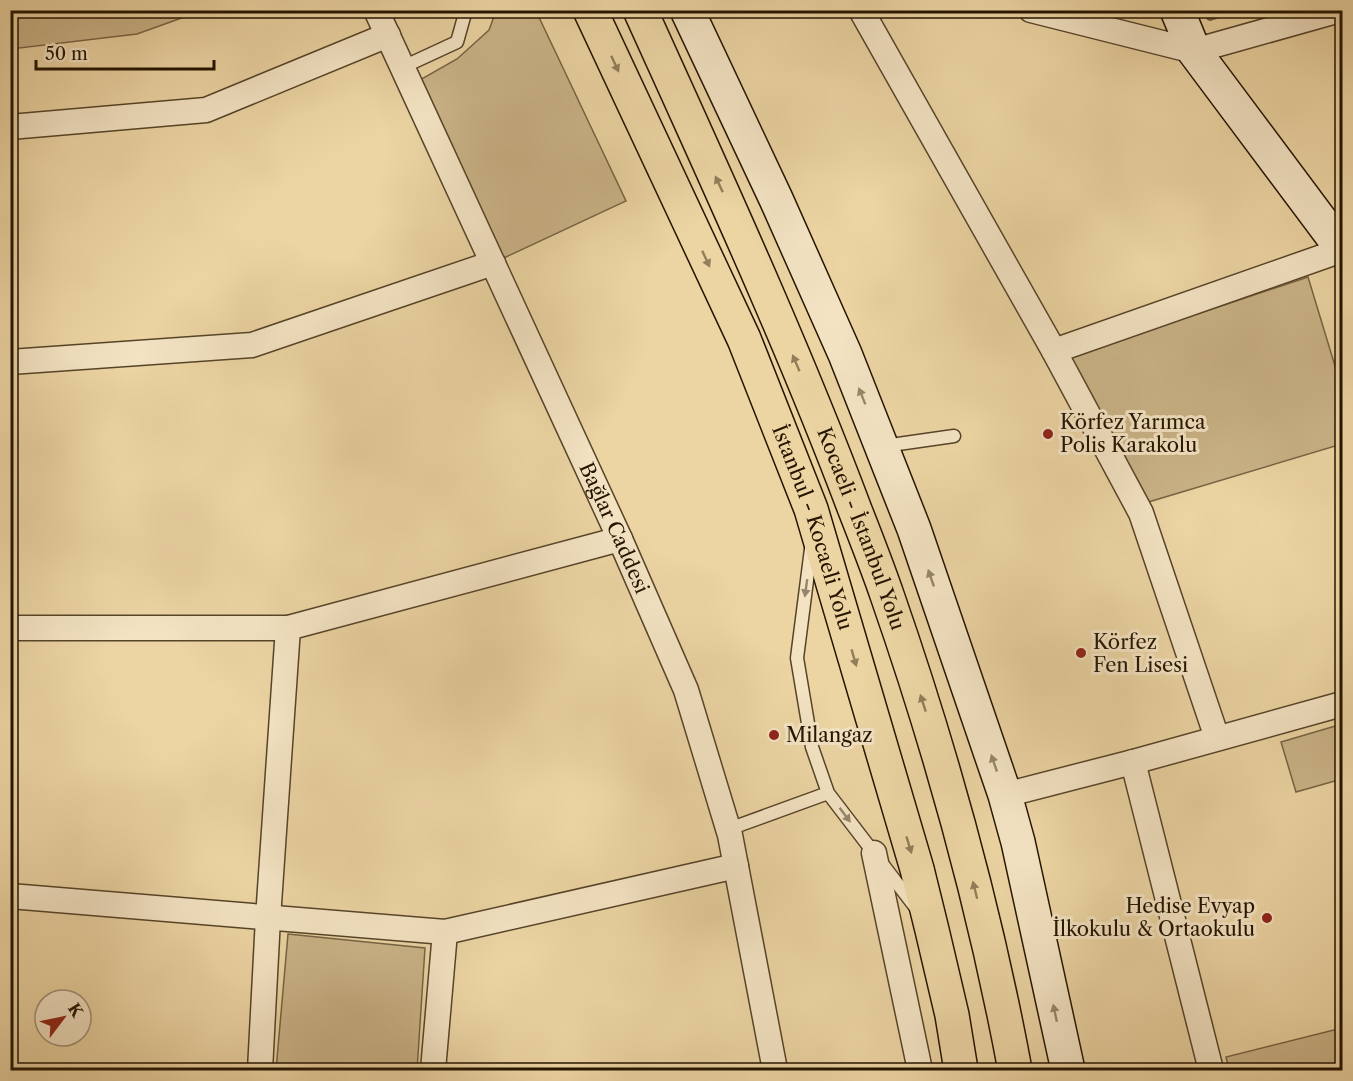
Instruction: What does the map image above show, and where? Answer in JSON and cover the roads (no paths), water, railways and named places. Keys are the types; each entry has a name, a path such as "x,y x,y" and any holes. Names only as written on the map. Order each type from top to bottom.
{"highway":[{"name":"İstanbul - Kocaeli Yolu","path":"590,10 744,339 811,509 916,869 952,1015 961,1071"},
{"name":"Kocaeli - İstanbul Yolu","path":"640,10 759,275 824,428 878,571 926,711 962,835 1002,1004 1015,1071"},
{"path":"984,925 1014,999 1038,1071"}],"main road":[{"path":"687,10 836,333 914,529 1005,795 1068,1071"},
{"path":"1177,10 1194,51 1342,250"}],"street":[{"name":"Bağlar Caddesi","path":"376,10 620,539 686,690 729,829 775,1071"},
{"path":"861,10 1054,351 1141,513 1217,738"},
{"path":"1031,10 1194,51 1340,10"},
{"path":"10,127 206,110 388,35"},
{"path":"1054,351 1342,250"},
{"path":"10,362 252,345 493,263"},
{"path":"10,628 288,628 620,539"},
{"path":"260,1071 288,628"},
{"path":"1005,795 1342,704"},
{"path":"1133,762 1211,1071"},
{"path":"874,853 920,1071"},
{"path":"10,896 445,932 736,866"},
{"path":"433,1071 445,932"}],"lane":[{"path":"403,67 457,42 466,10"},
{"path":"882,447 954,436"},
{"path":"811,509 813,540 797,658 812,747 828,793 932,930"},
{"path":"729,829 828,793"}],"waterway":[{"path":"1210,17 1232,10"}],"place":[{"name":"Körfez Yarımca Polis Karakolu","path":"1048,434"},
{"name":"Körfez Fen Lisesi","path":"1081,653"},
{"name":"Milangaz","path":"774,735"},
{"name":"Hedise Evyap İlkokulu & Ortaokulu","path":"1267,918"}]}
